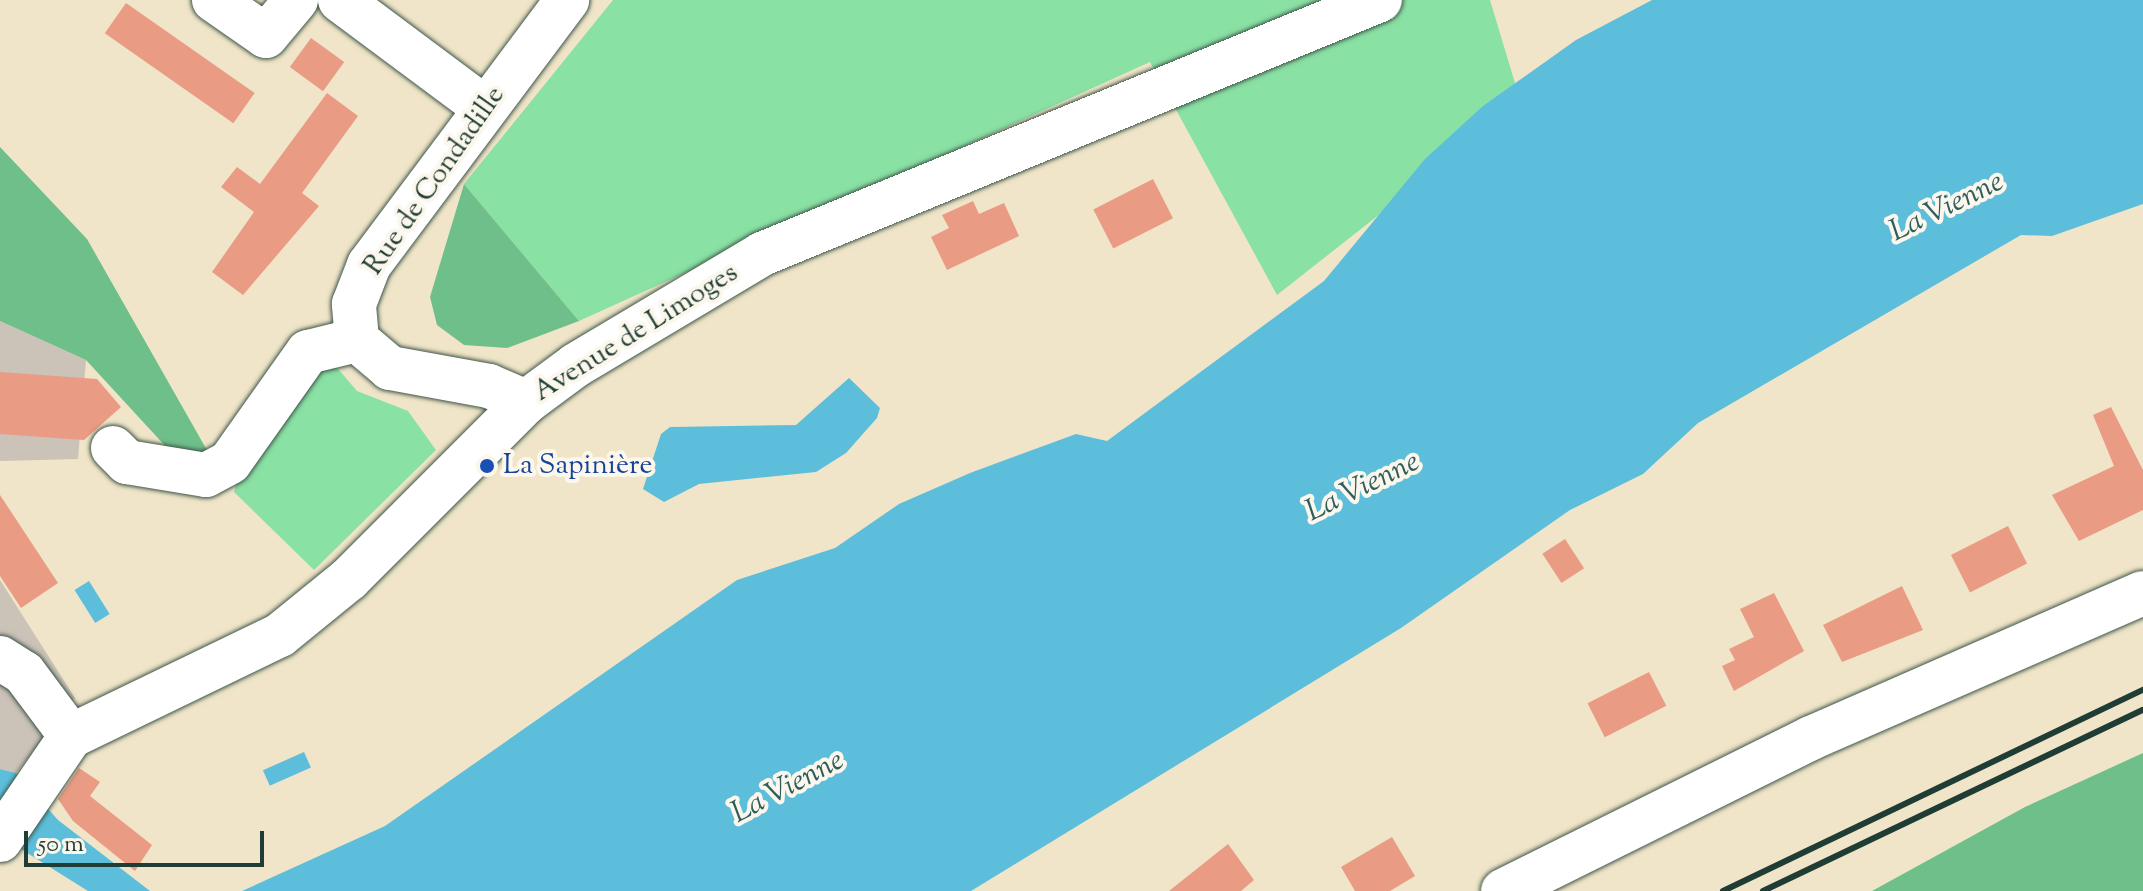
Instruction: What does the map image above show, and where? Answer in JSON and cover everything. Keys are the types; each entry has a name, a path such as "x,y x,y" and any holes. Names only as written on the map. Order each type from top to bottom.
{"main road":[{"path":"214,0 266,36 296,0"},
{"path":"340,0 485,108"},
{"name":"Rue de Condadille","path":"357,340 354,304 369,265 567,0"},
{"name":"Avenue de Limoges","path":"3,836 71,736 280,635 349,579 526,402 762,254 1380,0"},
{"path":"113,448 127,462 206,475 230,462 308,352 357,340 390,368 489,386 526,402"},
{"path":"1503,891 1797,744 2143,593"},
{"path":"0,658 24,673 71,736"}],"shaded area":[{"path":"0,321 86,360 78,459 0,461"},
{"path":"0,580 75,698 16,773 0,769"}],"green space":[{"path":"613,0 1490,0 1521,103 1277,295 1150,62 579,321 464,184"},
{"path":"0,147 87,239 212,459 180,462 86,360 0,321"},
{"path":"464,184 579,321 507,348 464,345 437,325 430,297"},
{"path":"327,356 357,391 408,411 436,450 314,570 234,492 240,470"},
{"path":"2143,753 2143,891 1872,891 2025,807"}],"water":[{"name":"La Vienne","path":"1652,0 2143,0 2143,204 2052,236 2021,235 1698,423 1643,474 1570,510 1401,628 971,891 242,891 385,826 737,580 835,548 899,504 970,473 1076,434 1107,441 1324,281 1425,159 1483,106 1576,40"},
{"path":"849,378 880,408 877,418 846,453 816,472 699,484 664,502 643,489 661,434 670,427 796,425"},
{"path":"89,581 110,614 95,623 75,590"},
{"path":"304,752 311,768 270,786 263,770"},
{"path":"0,769 16,773 58,820 150,891 88,891 0,836"}],"building":[{"path":"126,3 255,93 233,123 105,33"},
{"path":"311,38 344,62 323,91 290,67"},
{"path":"327,93 358,116 302,193 319,206 243,295 212,272 254,212 221,187 237,167 260,184"},
{"path":"1153,179 1173,218 1113,249 1093,209"},
{"path":"973,201 979,214 1004,203 1019,236 947,270 931,237 949,228 942,215"},
{"path":"0,372 97,379 121,407 84,440 0,434"},
{"path":"2111,407 2143,470 2143,510 2079,541 2052,495 2114,466 2093,415"},
{"path":"0,495 58,583 21,608 0,576"},
{"path":"2008,526 2027,563 1970,592 1951,555"},
{"path":"1565,539 1584,568 1561,583 1542,554"},
{"path":"1902,586 1923,630 1842,662 1823,625"},
{"path":"1774,593 1804,651 1734,691 1722,666 1735,660 1729,649 1754,637 1740,609"},
{"path":"1649,672 1666,706 1605,737 1588,703"},
{"path":"79,768 100,782 90,796 152,845 135,871 73,821 58,799"},
{"path":"1392,837 1415,876 1390,891 1355,891 1341,867"},
{"path":"1228,844 1254,880 1241,891 1169,891"}],"railway":[{"path":"1723,891 2143,690"},
{"path":"1763,891 2143,710"}],"place":[{"name":"La Sapinière","path":"487,466"}]}
